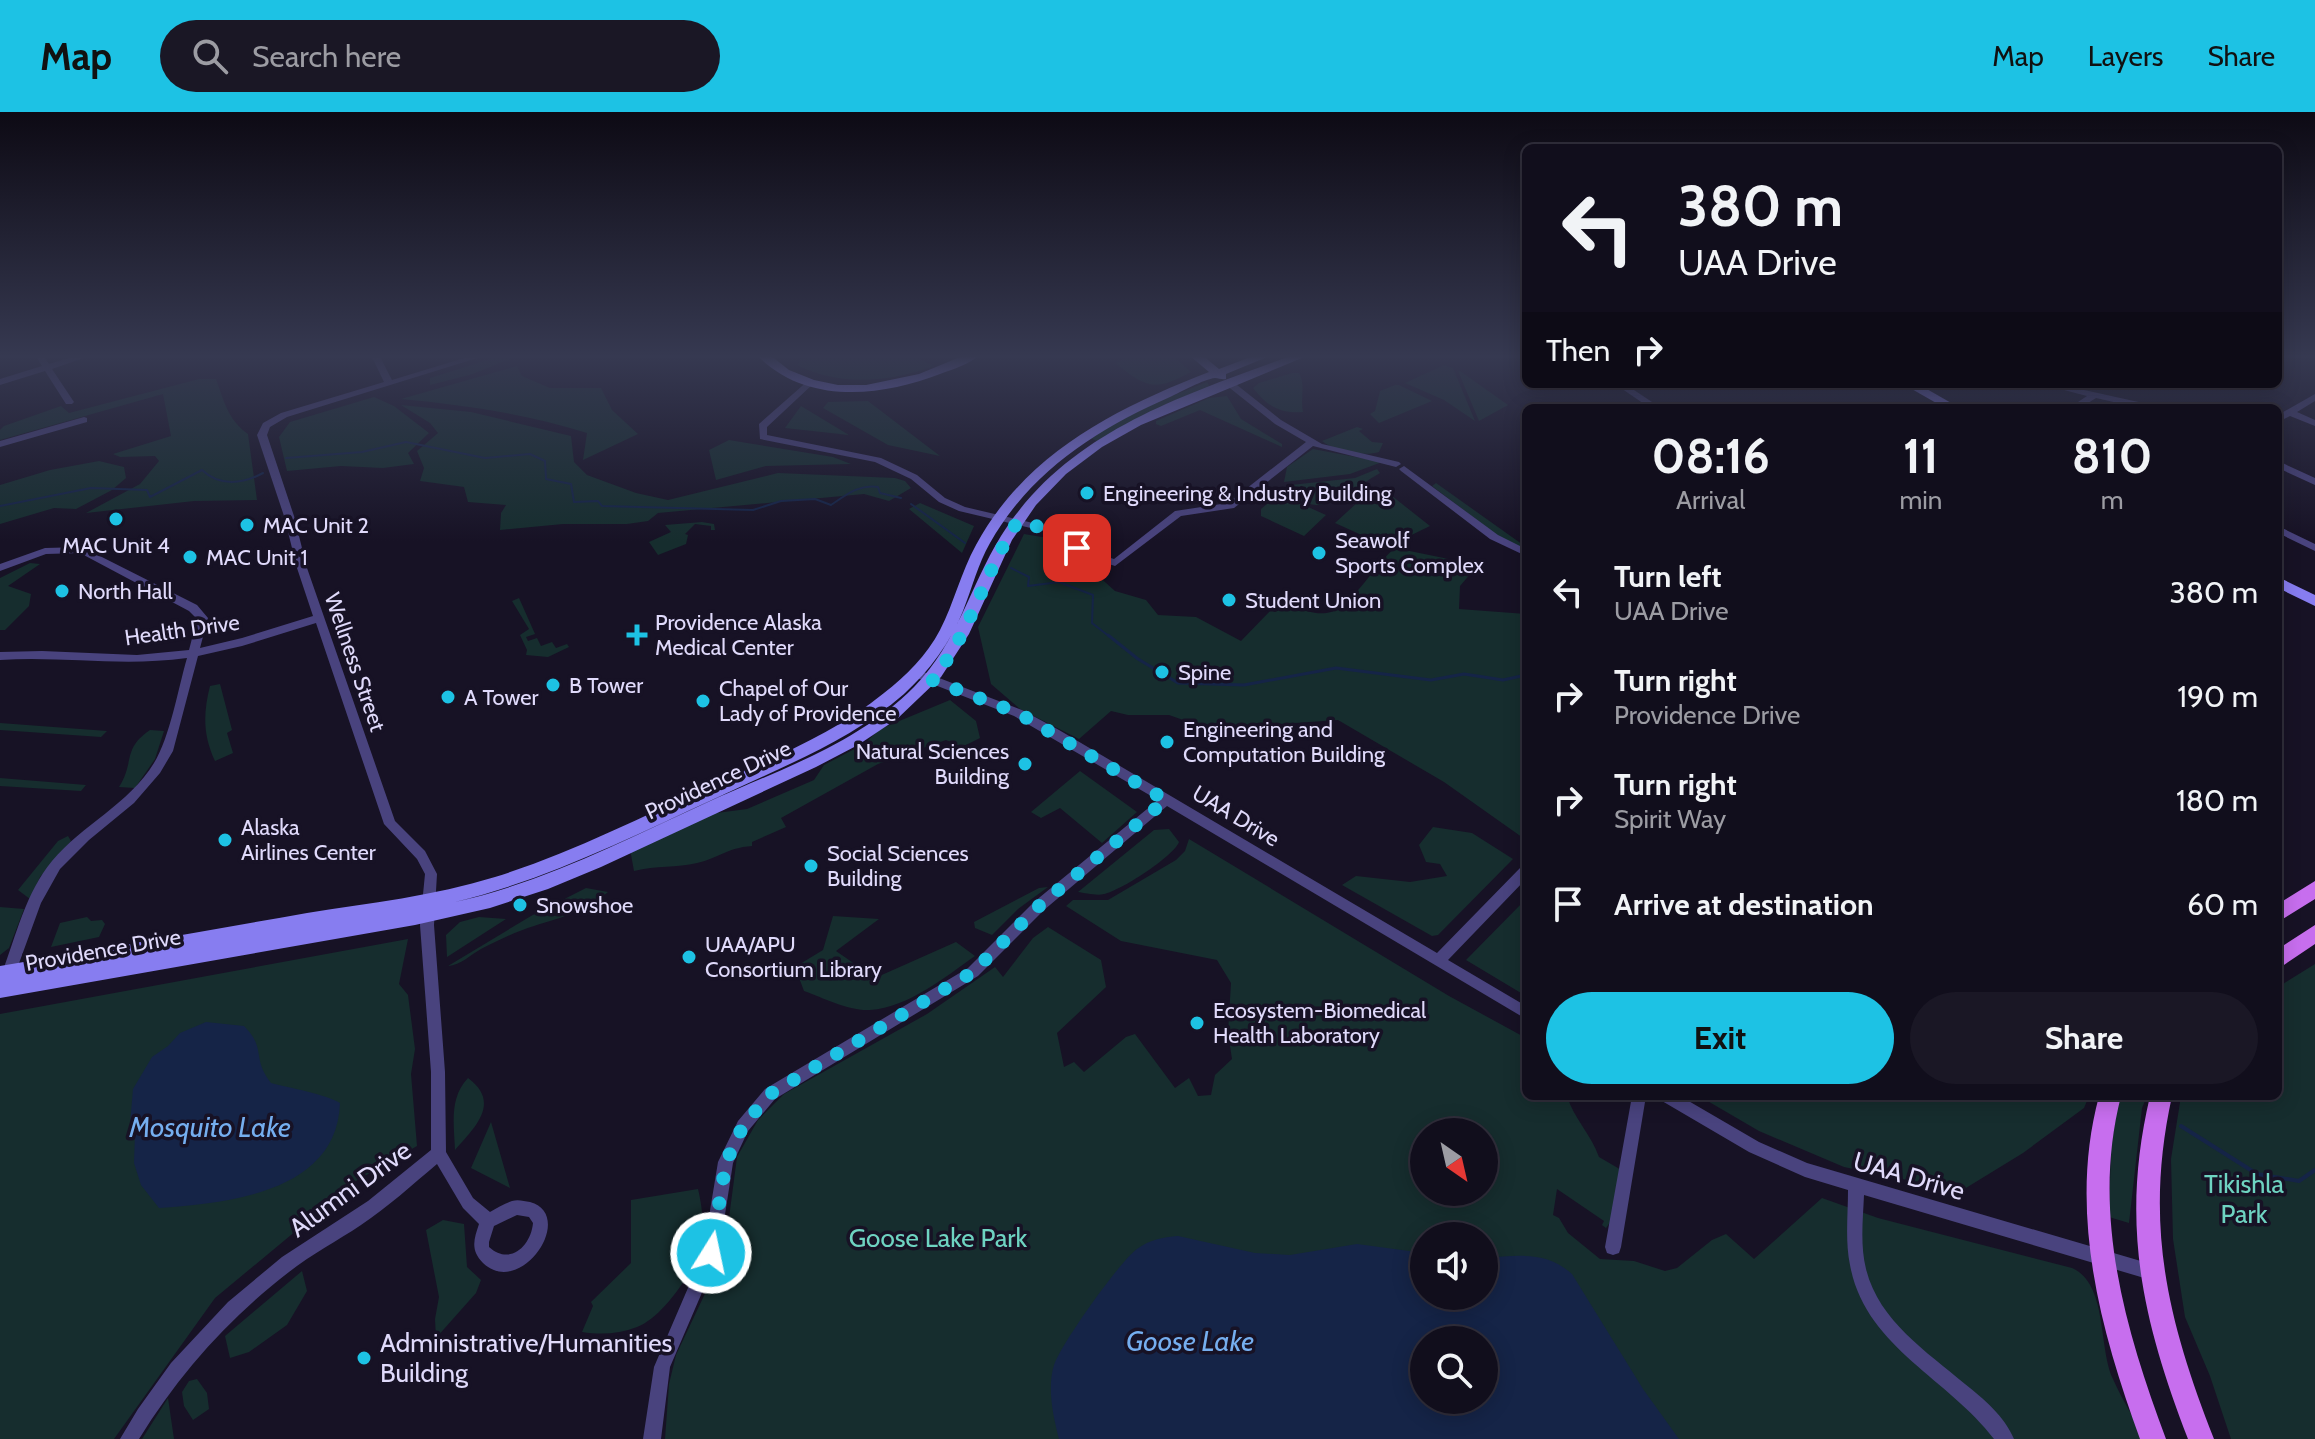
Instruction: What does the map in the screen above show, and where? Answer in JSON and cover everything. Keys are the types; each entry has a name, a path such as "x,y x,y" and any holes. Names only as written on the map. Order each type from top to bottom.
{"main road":[{"name":"Providence Drive","path":"924,677 952,622 981,547 1000,517 1027,482 1080,438 1118,417"},
{"name":"Providence Drive","path":"5,973 429,907 467,907 527,889 834,751 892,715 962,638 1006,538 1040,494 1069,467 1111,436 1147,417"},
{"path":"2282,576 2315,593"},
{"path":"2282,584 2315,601"},
{"path":"2282,911 2315,889"},
{"name":"Providence Drive","path":"0,990 429,907"},
{"path":"2282,957 2315,933"},
{"path":"2109,1100 2097,1148 2096,1171 2104,1257 2128,1367 2153,1439"},
{"path":"2160,1100 2151,1131 2147,1170 2145,1219 2151,1272 2160,1323 2201,1439"}],"street":[{"name":"Wellness Street","path":"281,417 266,425 263,440 319,618 390,824 421,855 431,874 429,907"},
{"path":"772,417 762,426 763,437 878,460 914,477 942,500 962,509 1046,529 1091,555 1115,563 1178,513 1231,506 1312,442"},
{"path":"1272,417 1312,442 1340,452 1396,464 1502,543 1522,551"},
{"path":"0,444 84,420"},
{"path":"2282,466 2315,482"},
{"path":"2282,531 2315,548"},
{"path":"0,568 45,551 69,549 89,552 200,613 202,623 167,751 157,771 130,802 59,862 48,876 5,973"},
{"name":"Health Drive","path":"0,656 46,654 109,659 194,653 255,639 319,618"},
{"name":"UAA Drive","path":"924,677 1018,713 1522,1011"},
{"path":"652,1439 662,1367 711,1253 726,1162 752,1115 770,1094 973,972 1039,906 1166,800"},
{"path":"1438,961 1522,875"},
{"name":"Alumni Drive","path":"129,1439 180,1363 245,1297 278,1269 361,1216 439,1153 429,907"},
{"path":"1613,1247 1638,1100"},
{"name":"UAA Drive","path":"1674,1100 1754,1147 1805,1170 2151,1272"},
{"path":"439,1153 468,1203 488,1221"},
{"path":"1856,1187 1858,1267 1868,1298 1883,1323 1904,1346 1970,1398 2005,1439"}],"green space":[{"path":"30,417 82,417 0,440 0,430"},
{"path":"167,417 232,417 248,434 257,500 194,501 86,513 140,484 159,461 155,456 120,457 113,454 171,436"},
{"path":"307,417 408,417 429,433 408,453 414,464 287,471 279,437 290,422"},
{"path":"420,417 492,417 571,436 574,462 587,475 636,493 668,500 778,473 895,478 905,481 911,488 889,501 864,494 658,513 648,521 627,524 563,524 500,530 501,513 506,505 468,502 464,487 420,481 424,468 417,451 438,433"},
{"path":"522,417 620,417 638,434 583,460 587,433"},
{"path":"793,417 819,417 849,435 785,428"},
{"path":"839,417 889,417 940,456 888,445"},
{"path":"1126,417 1142,417 1097,441 1088,437"},
{"path":"1165,417 1183,417 1161,426 1156,421"},
{"path":"1215,417 1240,417 1282,444 1282,447"},
{"path":"1373,417 1394,417 1379,423"},
{"path":"1357,427 1363,429 1359,431 1372,442 1383,443 1379,452 1349,452 1322,441"},
{"path":"729,440 833,457 851,464 766,466 716,480 709,450"},
{"path":"1313,449 1382,462 1350,474 1284,482 1287,467"},
{"path":"99,461 124,467 126,478 112,490 76,509 54,508 0,524 0,485 50,470"},
{"path":"1377,469 1380,473 1324,504 1308,503 1282,490 1291,485 1355,478"},
{"path":"1436,483 1522,544 1522,548 1502,539 1432,486"},
{"path":"1387,492 1430,526 1397,542 1386,533 1377,542 1335,523 1359,501 1366,504"},
{"path":"1279,494 1326,515 1304,536 1261,516 1261,509"},
{"path":"920,503 974,526 962,553 909,509"},
{"path":"702,522 714,524 715,530 711,530 711,526 695,524 685,534 688,535 686,544 658,555 649,542 671,532 665,525"},
{"path":"1024,534 1048,538 1071,553 1074,566 1086,565 1115,591 1146,600 1158,615 1196,617 1241,641 1271,610 1275,612 1288,608 1324,613 1340,608 1395,548 1478,565 1460,586 1459,609 1522,614 1522,837 1444,782 1338,720 1209,729 1169,715 1128,715 1111,711 1079,739 1020,709 991,684 978,627"},
{"path":"30,563 40,564 8,586 31,594 29,606 5,630 0,630 0,578"},
{"path":"519,598 535,634 526,637 528,641 537,638 541,646 552,642 556,648 567,644 569,647 548,657 526,655 520,635 529,629 512,601"},
{"path":"220,684 232,730 227,733 233,753 215,761 206,733 205,715 210,686"},
{"path":"950,700 976,721 980,738 962,747 946,740 878,764 781,818 786,827 752,842 752,846 697,863 634,871 630,849 709,814 747,809 814,780 824,765 864,744 880,729"},
{"path":"0,723 107,731 101,737 0,730"},
{"path":"150,730 164,731 155,759 135,788 119,787 132,750"},
{"path":"1080,771 1137,812 1102,843 1060,808 1041,818 1031,812"},
{"path":"0,778 86,785 81,791 0,786"},
{"path":"1433,827 1472,833 1513,859 1438,935 1432,936 1342,885 1356,876 1410,882 1447,876 1440,864 1426,862 1419,845"},
{"path":"1169,829 1179,842 1167,856 1145,872 1104,894 1078,892 1154,830"},
{"path":"68,836 71,841 40,877 30,899 18,890 58,841"},
{"name":"Goose Lake Park","path":"1189,839 1449,996 1522,1036 1522,1100 1569,1100 1599,1157 1623,1171 1612,1220 1606,1228 1602,1225 1604,1221 1557,1189 1553,1215 1559,1218 1568,1233 1600,1259 1634,1261 1665,1271 1677,1268 1712,1240 1726,1234 1754,1259 1822,1198 1878,1218 2072,1268 2083,1276 2097,1302 2108,1366 2145,1439 665,1439 669,1384 676,1355 719,1264 727,1233 737,1157 758,1120 784,1094 927,1014 995,967 1003,977 1033,938 1048,927 1101,960 1106,987 1057,1033 1064,1067 1074,1062 1084,1072 1126,1037 1135,1034 1175,1088 1189,1078 1198,1096 1211,1095 1215,1075 1232,1059 1228,1033 1231,983 1217,960 1121,941 1066,906 1073,900 1108,900 1176,860 1185,851"},
{"path":"1048,887 1018,909 992,935 975,928 974,922 1039,888"},
{"path":"586,888 608,892 582,909 514,933 448,966 531,916"},
{"path":"1522,903 1522,994 1466,960"},
{"path":"0,907 24,909 9,948 0,955"},
{"path":"833,916 879,919 836,951 875,978 956,942 975,956 926,990 899,1003 870,1010 845,1006 804,991 795,967 823,950"},
{"path":"87,917 91,921 102,920 105,924 99,937 51,947 60,923"},
{"path":"479,917 506,919 447,957 446,935 460,922"},
{"path":"408,939 399,984 408,995 415,1049 411,1074 417,1146 356,1181 215,1298 114,1439 0,1439 0,1014"},
{"name":"Tikishla Park","path":"2315,964 2315,1439 2231,1439 2210,1376 2185,1317 2173,1239 2171,1159 2180,1100 2282,1100 2282,985"},
{"path":"468,1078 478,1087 484,1106 476,1124 455,1150 455,1103"},
{"path":"1706,1100 2087,1100 2084,1108 2023,1153 1961,1191 1844,1167 1759,1131"},
{"path":"2118,1100 2145,1100 2129,1223 2109,1217 2111,1149"},
{"path":"491,1122 510,1188 471,1168"},
{"path":"698,1189 703,1231 701,1245 692,1268 667,1304 637,1327 610,1333 582,1332 593,1306 591,1302 631,1263 631,1200"},
{"path":"443,1220 464,1224 467,1267 481,1280 476,1293 436,1338 439,1297 426,1230"},
{"path":"302,1271 307,1291 287,1325 249,1352 230,1358 225,1336"},
{"path":"197,1379 207,1393 209,1409 193,1420 184,1406 182,1392 189,1381"},
{"path":"168,1398 174,1439 142,1439"}],"water":[{"name":"Mosquito Lake","path":"206,1022 244,1026 255,1041 265,1074 271,1083 340,1103 334,1133 320,1157 299,1174 274,1187 216,1202 159,1208 141,1185 134,1163 135,1133 130,1124 133,1089 152,1057 180,1033"},
{"name":"Goose Lake","path":"1178,1236 1255,1253 1290,1255 1357,1244 1410,1251 1410,1310 1498,1310 1498,1257 1531,1256 1552,1261 1572,1274 1643,1389 1679,1439 1059,1439 1051,1392 1052,1374 1059,1354 1118,1269 1137,1249 1156,1240"}],"waterway":[{"path":"286,458 362,452 406,442 485,458 530,454 545,461 546,479 571,484 574,502 598,501 602,506 753,510 781,501 815,499 831,505 865,487 878,487 880,493 901,498"},
{"path":"0,506 91,488 147,490 150,497 202,470 216,479 232,482 248,480 263,473"},
{"path":"911,504 965,543"},
{"path":"1011,568 1029,577 1028,586 1059,582 1093,595 1092,623 1110,637"},
{"path":"1108,635 1138,659 1178,683 1244,685 1336,668 1431,680 1464,674 1503,680 1522,676"},
{"path":"2181,1126 2257,1174 2299,1181 2315,1170"}],"place":[{"name":"Engineering & Industry Building","path":"1087,493"},
{"name":"MAC Unit 4","path":"116,519"},
{"name":"MAC Unit 2","path":"247,525"},
{"name":"Seawolf Sports Complex","path":"1319,553"},
{"name":"MAC Unit 1","path":"190,557"},
{"name":"North Hall","path":"62,591"},
{"name":"Student Union","path":"1229,600"},
{"name":"Providence Alaska Medical Center","path":"637,635"},
{"name":"Spine","path":"1162,672"},
{"name":"B Tower","path":"553,685"},
{"name":"A Tower","path":"448,697"},
{"name":"Chapel of Our Lady of Providence","path":"703,701"},
{"name":"Engineering and Computation Building","path":"1167,742"},
{"name":"Natural Sciences Building","path":"1025,764"},
{"name":"Alaska Airlines Center","path":"225,840"},
{"name":"Social Sciences Building","path":"811,866"},
{"name":"Snowshoe","path":"520,905"},
{"name":"UAA/APU Consortium Library","path":"689,957"},
{"name":"Ecosystem-Biomedical Health Laboratory","path":"1197,1023"},
{"name":"Administrative/Humanities Building","path":"364,1358"}],"route":[{"path":"711,1253 726,1162 743,1126 770,1094 973,972 1039,906 1166,800 1018,713 932,680 962,638 1006,538 1018,521 1046,529 1077,548"}]}
